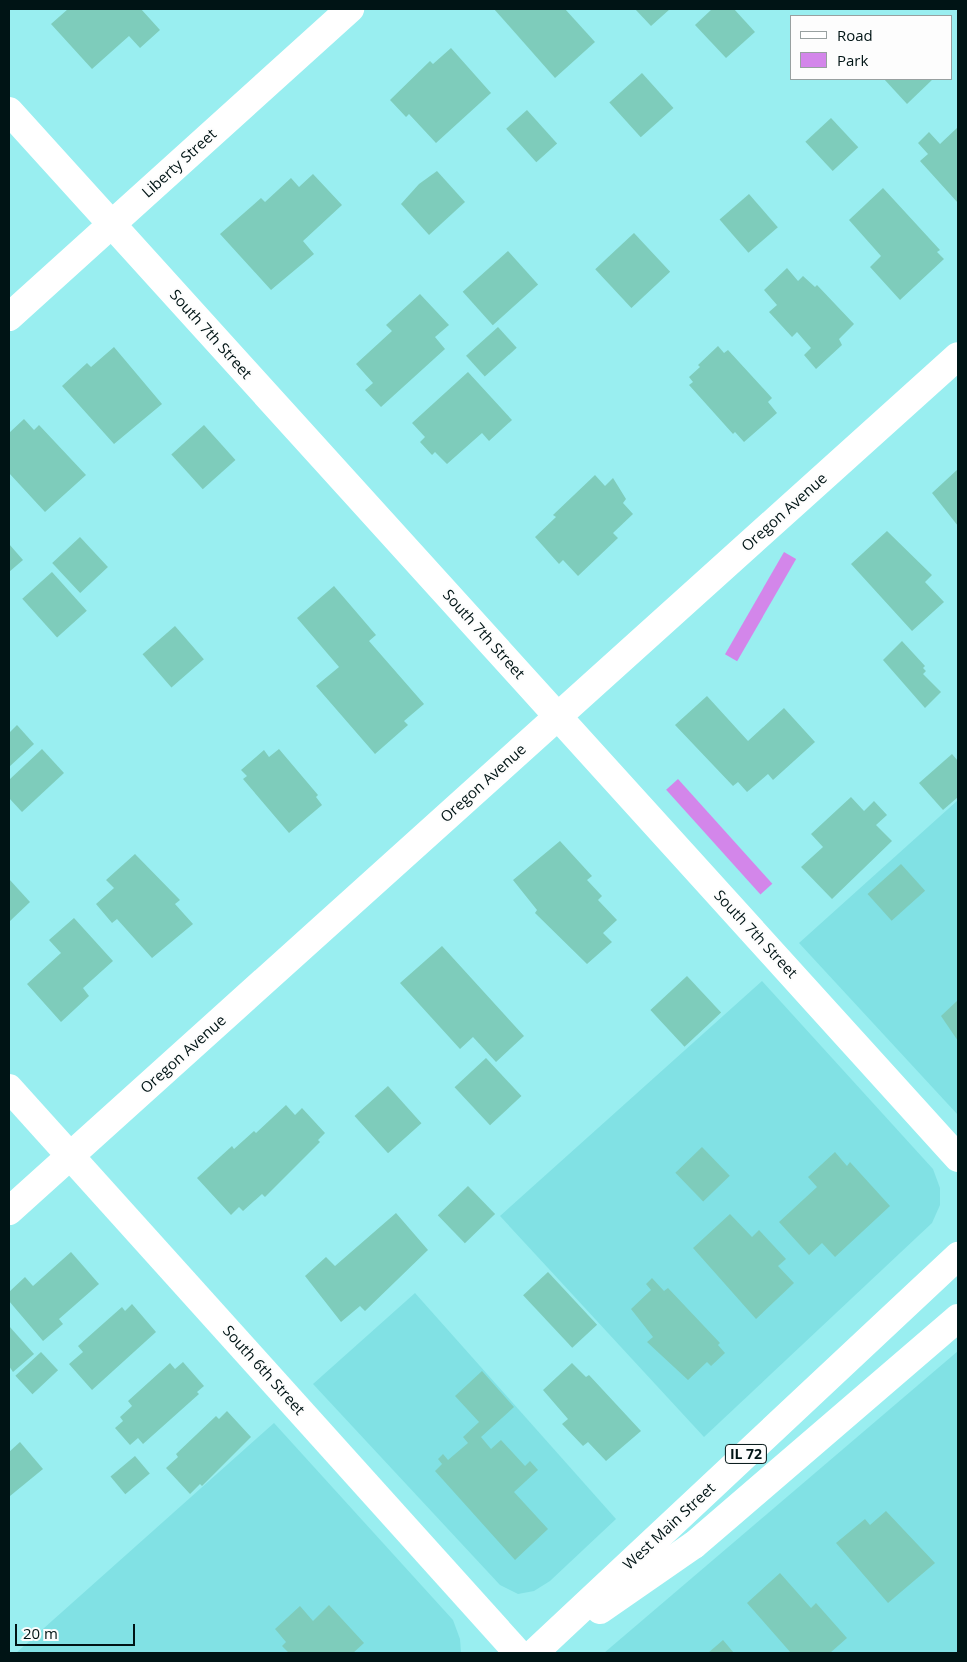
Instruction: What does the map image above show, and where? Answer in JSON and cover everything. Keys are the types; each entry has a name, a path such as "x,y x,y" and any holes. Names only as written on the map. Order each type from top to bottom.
{"street":[{"name":"Liberty Street","path":"9,318 350,9"},
{"name":"South 7th Street","path":"9,111 958,1158"},
{"name":"Oregon Avenue","path":"9,1211 958,356"},
{"name":"South 6th Street","path":"9,1088 518,1653"},
{"name":"West Main Street","path":"535,1653 958,1256"},
{"name":"West Main Street","path":"535,1653 694,1545 958,1318"}],"shaded area":[{"path":"958,800 958,1115 799,943"},
{"path":"762,981 933,1169 940,1188 940,1205 932,1223 704,1437 500,1216"},
{"path":"415,1293 616,1519 550,1581 534,1591 518,1594 500,1585 313,1384"},
{"path":"958,1351 958,1653 604,1653"},
{"path":"274,1423 453,1620 460,1639 461,1653 16,1653"}],"green space":[{"path":"784,552 796,559 737,661 725,654"},
{"path":"678,779 772,884 760,894 666,790"}],"building":[{"path":"68,9 141,9 160,30 140,48 129,36 92,69 51,24"},
{"path":"494,9 565,9 595,42 555,78"},
{"path":"635,9 670,9 651,26"},
{"path":"712,9 734,9 755,32 726,58 695,25"},
{"path":"451,48 491,93 436,143 409,114 406,117 390,100 430,61 433,64"},
{"path":"642,73 673,108 641,137 609,102"},
{"path":"885,80 932,80 907,104"},
{"path":"527,110 557,143 536,162 506,129"},
{"path":"831,118 858,147 833,171 805,142"},
{"path":"958,127 958,203 920,161 928,154 918,143 929,132 940,144"},
{"path":"437,171 465,202 429,235 401,204 419,184"},
{"path":"313,174 342,205 303,241 314,254 271,290 220,234 261,198 265,202 291,178 299,187"},
{"path":"883,188 940,250 937,252 944,259 900,300 870,267 881,256 849,220"},
{"path":"749,194 778,227 748,253 720,220"},
{"path":"634,233 670,272 631,308 595,269"},
{"path":"508,251 538,284 493,325 463,292"},
{"path":"787,268 798,281 803,276 815,287 817,285 854,324 839,339 842,345 816,369 804,355 811,348 797,332 792,337 769,312 777,305 764,290"},
{"path":"420,294 449,325 435,337 445,349 381,407 365,390 373,383 356,364 392,331 386,325"},
{"path":"498,327 517,348 485,377 466,356"},
{"path":"718,346 724,353 728,350 772,398 768,402 777,413 744,442 735,432 733,434 689,385 693,382 689,377 700,367 698,365"},
{"path":"114,347 162,404 114,444 62,386 87,363 91,367"},
{"path":"468,372 512,420 489,441 482,433 447,464 435,452 432,455 420,442 425,437 412,423"},
{"path":"24,419 34,430 39,425 86,475 45,512 9,473 9,433"},
{"path":"204,425 235,460 203,489 171,454"},
{"path":"958,469 958,526 932,493"},
{"path":"595,475 605,486 613,478 626,499 623,503 633,514 613,533 618,538 578,576 563,560 559,564 535,537 556,517 553,515"},
{"path":"887,531 932,575 925,582 944,602 912,631 851,564"},
{"path":"80,537 108,567 80,593 52,563"},
{"path":"9,544 23,560 9,572"},
{"path":"52,572 87,611 57,637 22,599"},
{"path":"334,586 376,635 369,641 424,704 404,721 408,725 375,754 316,686 339,667 297,618"},
{"path":"175,626 204,659 171,687 143,654"},
{"path":"902,641 925,666 923,668 926,671 923,674 941,692 925,708 883,660"},
{"path":"707,696 748,741 784,708 815,742 773,780 768,774 747,792 738,782 733,786 675,725"},
{"path":"17,725 34,744 9,767 9,733"},
{"path":"42,749 64,773 22,812 9,798 9,780"},
{"path":"279,749 318,795 316,797 322,805 289,833 243,779 247,776 241,770 264,750 269,757"},
{"path":"952,754 958,761 958,797 943,810 919,783"},
{"path":"851,797 864,811 874,801 887,815 876,825 892,841 832,899 801,867 823,847 811,834"},
{"path":"560,841 592,876 587,880 602,896 598,900 617,920 603,933 612,942 587,964 535,913 537,910 513,880"},
{"path":"135,854 180,900 175,904 193,924 152,958 117,919 112,923 96,904 114,888 106,880"},
{"path":"901,864 925,891 892,921 868,894"},
{"path":"9,879 30,902 9,922"},
{"path":"74,918 113,961 83,988 89,996 61,1022 27,984 61,953 49,940"},
{"path":"442,946 524,1036 496,1062 473,1037 460,1049 400,983"},
{"path":"687,976 721,1013 685,1047 650,1010"},
{"path":"958,1000 958,1041 941,1016"},
{"path":"486,1058 521,1096 490,1125 455,1087"},
{"path":"388,1086 421,1123 388,1153 355,1116"},
{"path":"286,1105 295,1115 302,1108 325,1133 318,1140 320,1142 265,1197 262,1194 243,1211 239,1207 231,1215 197,1178 232,1146 234,1149 254,1131 256,1133"},
{"path":"702,1147 730,1176 703,1201 675,1173"},
{"path":"835,1152 847,1166 850,1162 890,1206 835,1257 822,1243 809,1255 779,1222 817,1187 808,1177"},
{"path":"468,1186 495,1214 465,1243 438,1215"},
{"path":"396,1213 428,1250 365,1311 360,1306 341,1322 305,1276 326,1257 335,1266"},
{"path":"730,1214 752,1237 759,1230 786,1259 778,1266 794,1283 756,1319 693,1248"},
{"path":"71,1252 99,1284 59,1319 63,1324 43,1341 9,1301 9,1292 25,1277 33,1286"},
{"path":"548,1272 597,1325 572,1348 523,1295"},
{"path":"652,1278 664,1291 668,1288 720,1343 718,1345 725,1353 711,1366 707,1362 688,1380 647,1342 653,1337 631,1309 651,1290 646,1284"},
{"path":"132,1304 156,1332 92,1390 69,1364 83,1352 78,1346 122,1307 125,1311"},
{"path":"9,1326 34,1354 13,1372 9,1366"},
{"path":"41,1352 58,1370 32,1394 15,1376"},
{"path":"183,1362 204,1386 197,1392 199,1394 143,1444 138,1438 130,1445 115,1428 123,1421 120,1417 132,1406 128,1401 170,1363 175,1369"},
{"path":"572,1363 586,1377 589,1375 641,1431 606,1461 588,1442 583,1446 562,1424 568,1419 543,1390"},
{"path":"482,1371 514,1407 481,1437 491,1449 501,1440 525,1466 530,1461 538,1470 514,1492 548,1529 515,1560 435,1471 442,1464 438,1459 443,1454 448,1460 468,1443 463,1437 479,1422 455,1396"},
{"path":"227,1411 251,1437 202,1486 200,1484 190,1494 166,1468 178,1457 176,1454 216,1416 219,1419"},
{"path":"20,1442 43,1469 10,1496 9,1452"},
{"path":"135,1456 150,1474 125,1494 110,1477"},
{"path":"886,1511 935,1563 888,1603 836,1543 865,1519 870,1525"},
{"path":"780,1573 811,1608 816,1603 847,1638 830,1653 791,1653 747,1603"},
{"path":"329,1605 364,1643 353,1653 289,1653 282,1646 286,1642 275,1629 300,1606 313,1621"},
{"path":"723,1640 734,1653 708,1653"}]}
